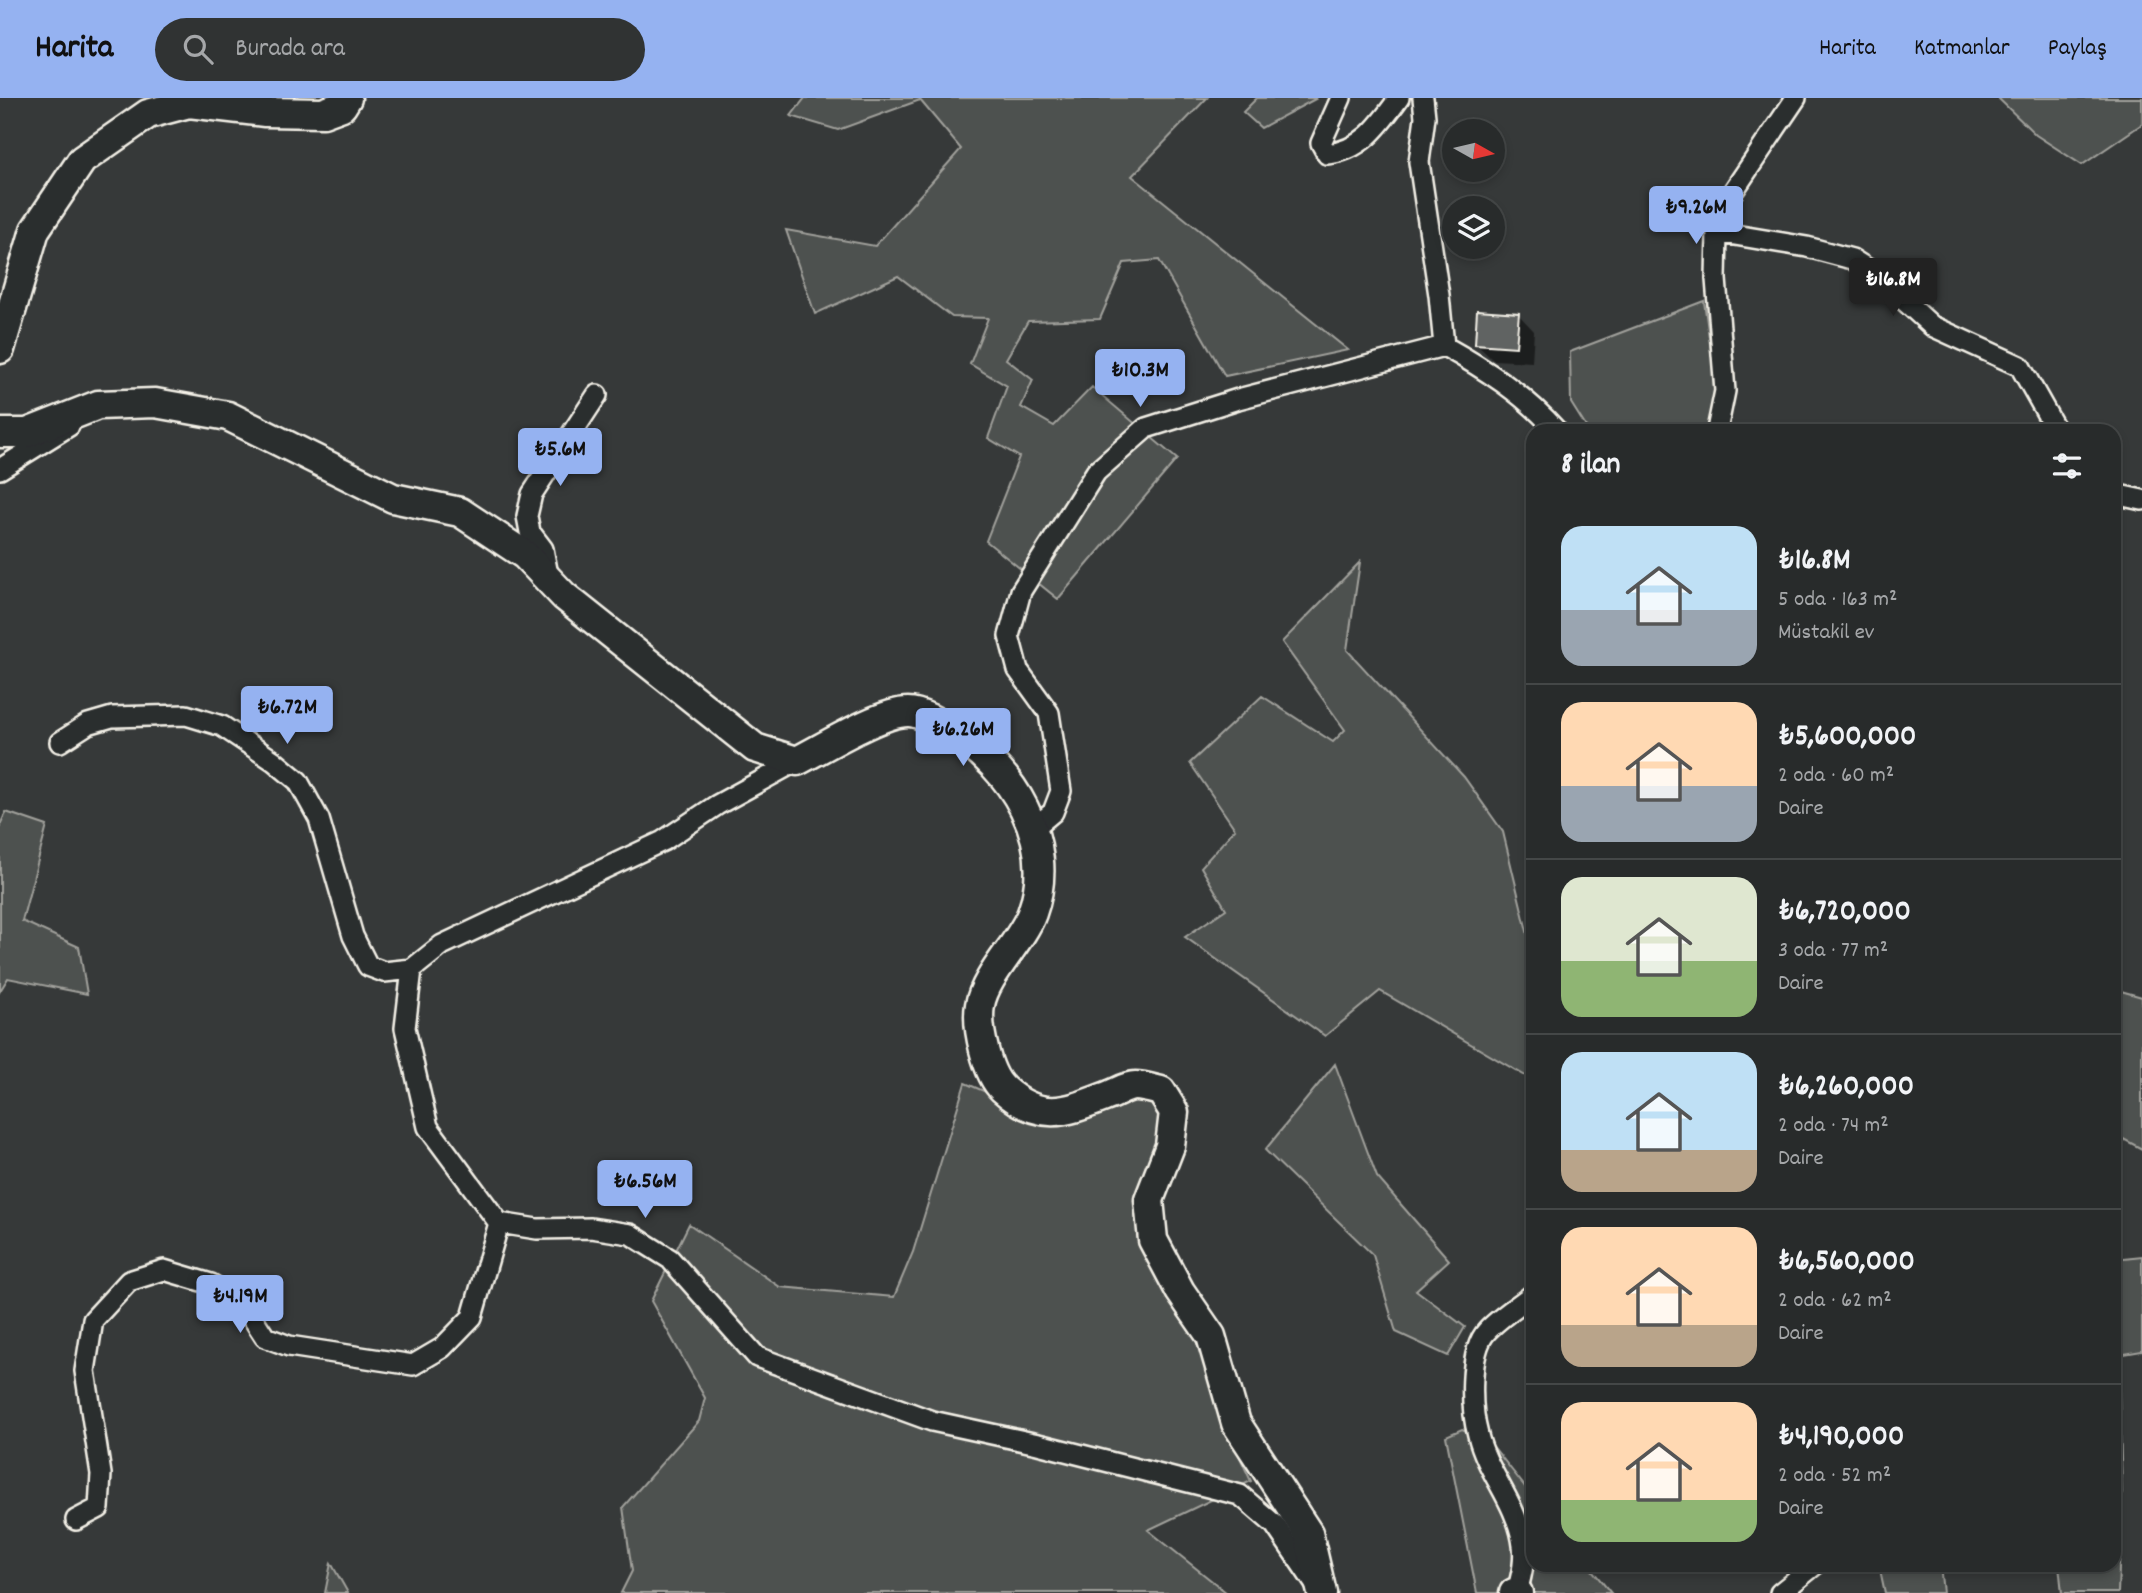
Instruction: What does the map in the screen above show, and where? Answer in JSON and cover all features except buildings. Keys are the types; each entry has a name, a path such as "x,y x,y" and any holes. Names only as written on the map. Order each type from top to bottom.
{"street":[{"path":"0,349 35,230 82,160 148,114 189,103 265,112 323,113 342,106 347,98"},
{"path":"1342,98 1321,143 1327,154 1354,149 1380,124 1399,98"},
{"path":"1423,98 1425,117 1419,162 1444,346"},
{"path":"1718,424 1725,391 1716,279 1717,232 1730,196 1796,98"},
{"path":"1717,232 1808,247 1852,259 1874,273 1932,326 2020,366 2053,424"},
{"path":"1035,827 1052,813 1061,791 1049,713 1017,670 1009,636 1021,591 1096,472 1146,428 1238,399 1444,346 1478,365 1534,405 1551,424"},
{"path":"550,581 543,549 530,532 527,516 532,494 597,395"},
{"path":"0,433 27,433 98,405 155,403 228,416 393,498 460,512 525,555 550,581 755,748 797,761"},
{"path":"0,469 98,405"},
{"path":"2121,496 2142,500"},
{"path":"60,742 89,724 112,717 186,715 222,726 298,781 318,819 353,936 368,966 384,972 412,969 442,945 663,841 728,799 869,724 909,712 938,723 975,745 1012,787 1035,827 1040,867 1032,914 1005,955 980,1004 982,1049 1002,1088 1035,1110 1065,1113 1133,1086 1161,1091 1174,1112 1170,1146 1149,1200 1153,1240 1180,1291 1211,1336 1236,1423 1308,1533 1322,1593"},
{"path":"412,969 405,1028 428,1127 499,1223 537,1229 591,1228 630,1234 670,1259 757,1357 932,1421 1038,1444 1240,1495 1275,1525 1322,1593"},
{"path":"76,1520 99,1508 101,1474 85,1371 93,1320 129,1281 164,1270 211,1284 243,1303 265,1337 289,1346 412,1365 442,1348 472,1317 499,1223"},
{"path":"1517,1593 1524,1566 1522,1540 1512,1503 1478,1436 1474,1370 1476,1348 1486,1332 1526,1300"},
{"path":"1780,1593 1806,1572"}],"shaded area":[{"path":"805,98 1207,98 1132,176 1348,350 1225,376 1159,260 1124,263 1100,319 1028,321 1006,359 1033,380 1021,407 1054,426 1092,387 1177,459 1058,599 986,541 1019,457 988,438 1007,386 970,364 988,318 952,317 898,276 815,314 786,230 875,246 961,149 920,100 838,130 791,116"},
{"path":"1257,98 1317,98 1261,128 1243,112"},
{"path":"1998,98 2142,98 2142,124 2082,165 2036,135"},
{"path":"1704,301 1716,387 1710,424 1584,424 1571,403 1570,352"},
{"path":"1360,562 1347,650 1464,777 1503,832 1526,927 1526,1076 1380,991 1325,1036 1185,937 1226,909 1201,867 1235,829 1190,763 1262,696 1333,742 1345,730 1282,642"},
{"path":"6,812 47,826 22,921 79,947 87,994 8,978 0,991 0,825"},
{"path":"2121,991 2142,997 2142,1149 2121,1138"},
{"path":"1335,1064 1377,1177 1449,1260 1416,1290 1465,1327 1448,1356 1396,1332 1373,1255 1265,1150"},
{"path":"965,1083 1054,1121 1132,1096 1158,1102 1163,1134 1140,1220 1201,1335 1218,1410 1251,1481 1148,1530 1227,1593 621,1593 632,1571 623,1507 699,1421 705,1398 651,1301 689,1224 780,1287 894,1297 913,1252"},
{"path":"2142,1256 2142,1351 2121,1354 2121,1258"},
{"path":"1462,1429 1488,1440 1526,1488 1526,1572 1594,1572 1611,1593 1477,1593 1446,1436"},
{"path":"331,1563 348,1593 325,1593"},
{"path":"1880,1572 1941,1572 1943,1593 1885,1593"},
{"path":"2060,1572 2119,1572 2118,1593 2062,1593"}]}
